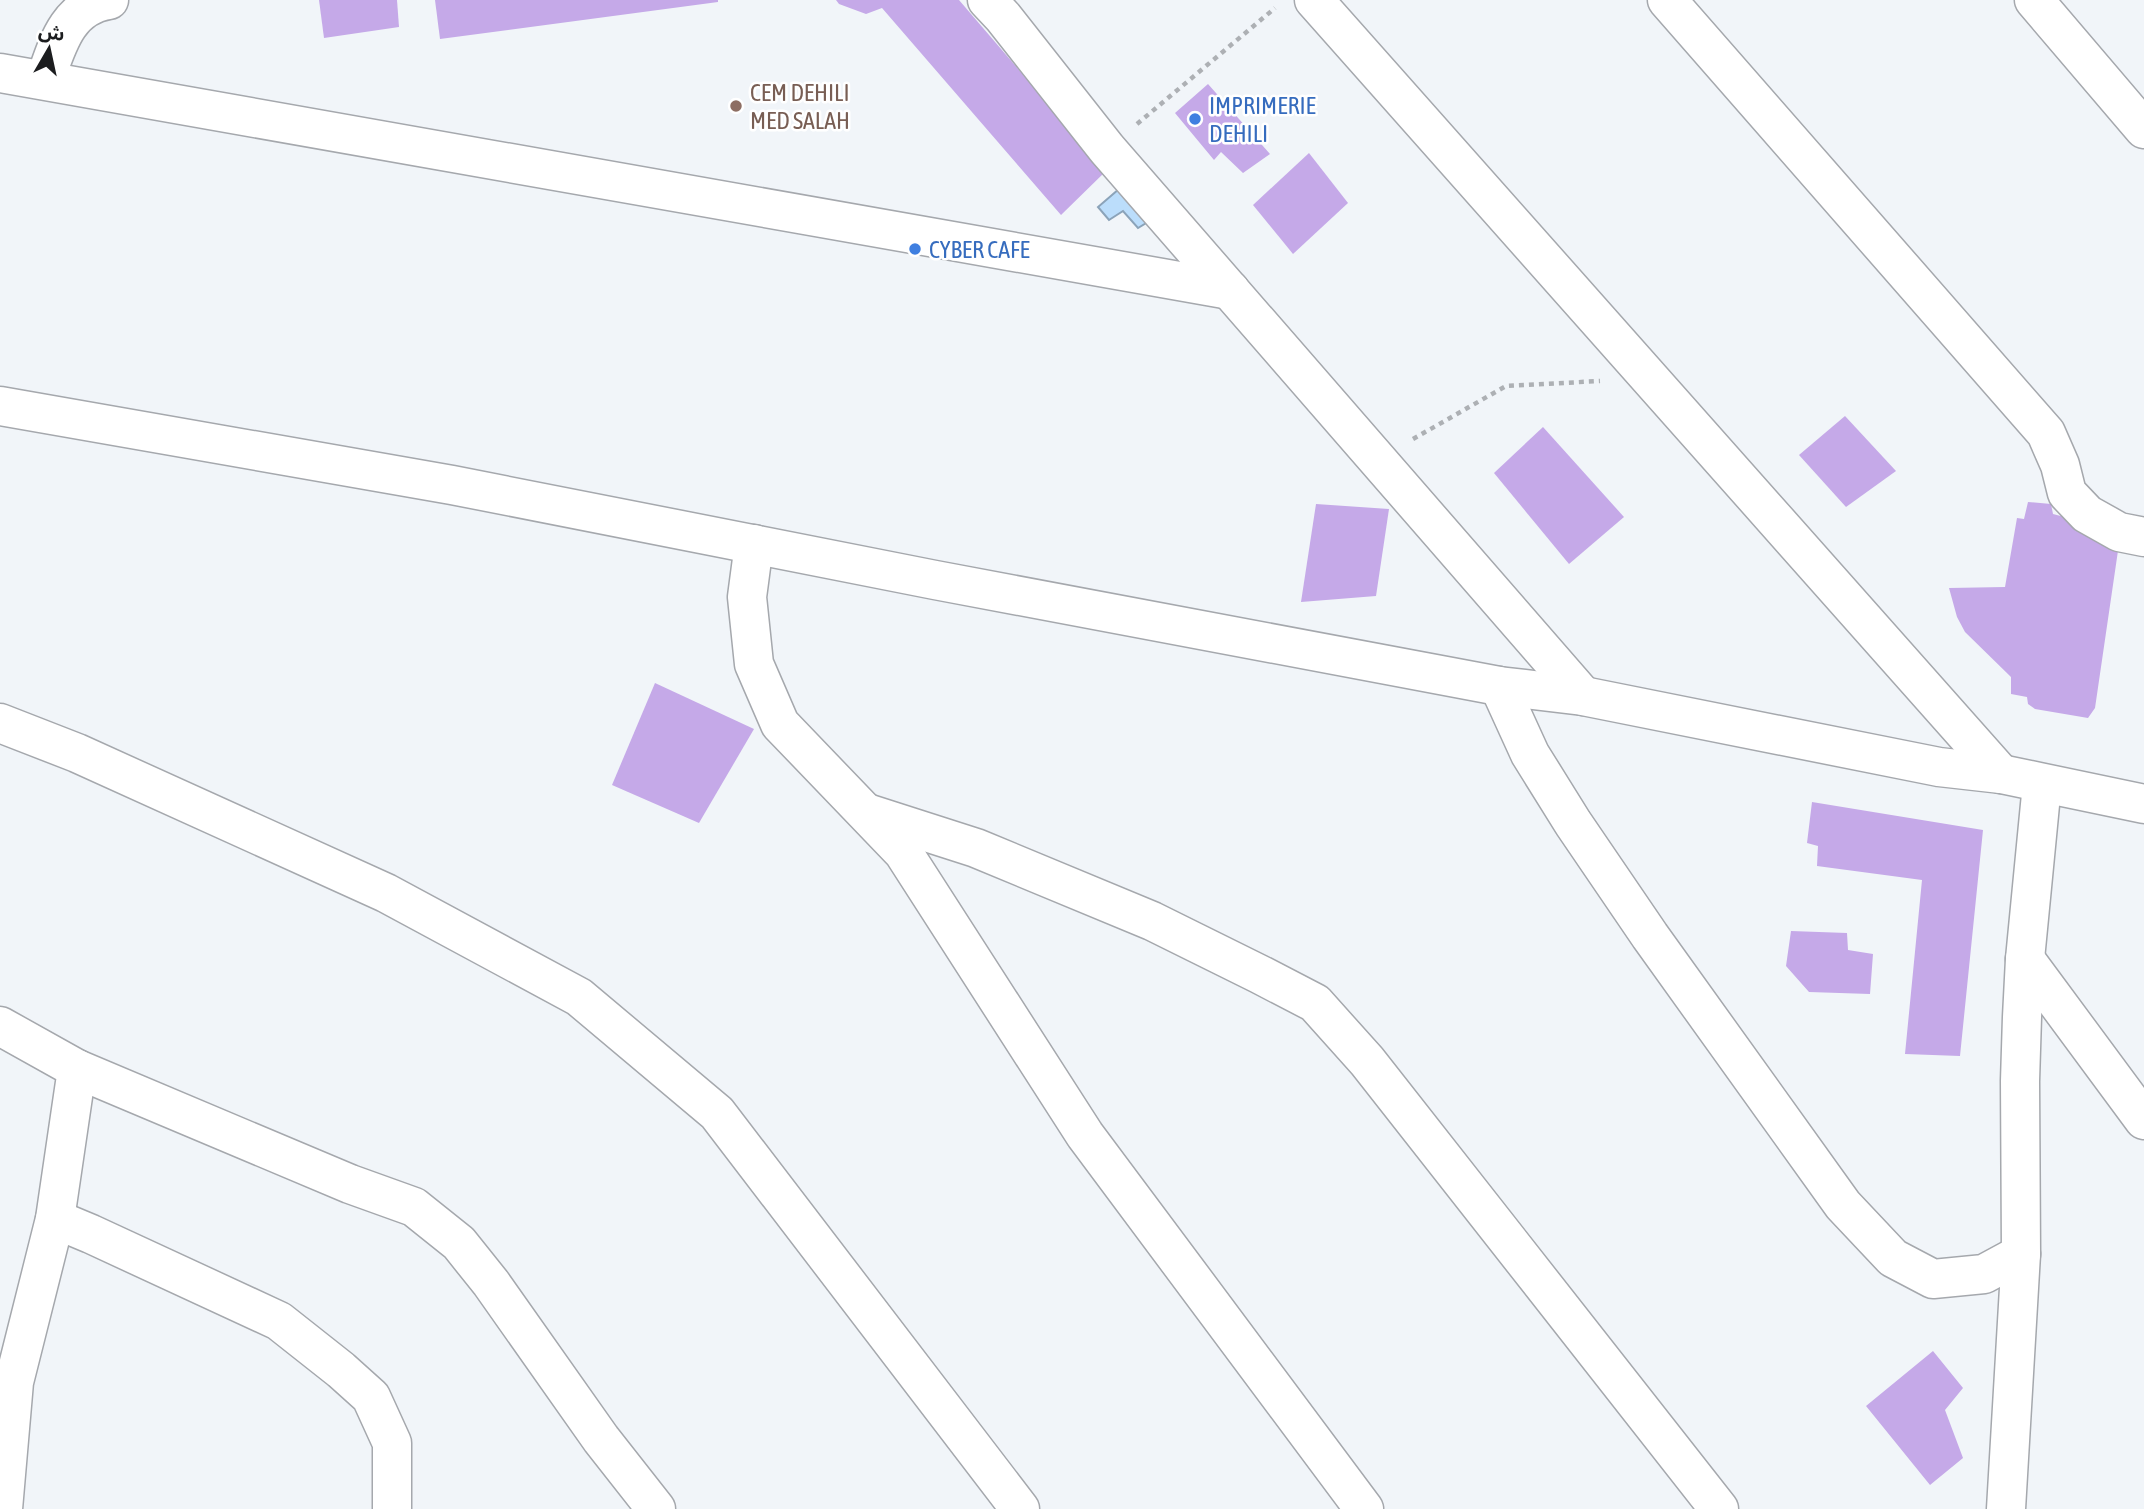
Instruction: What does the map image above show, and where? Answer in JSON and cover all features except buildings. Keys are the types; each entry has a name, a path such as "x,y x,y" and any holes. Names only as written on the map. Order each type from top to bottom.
{"street":[{"path":"45,80 61,36 76,15 109,0"},
{"path":"987,0 1107,149 1583,696"},
{"path":"1314,0 2001,774"},
{"path":"1667,0 2046,433 2060,466 2067,493 2087,514 2119,532 2144,537"},
{"path":"2034,0 2144,128"},
{"path":"0,73 1230,289"},
{"path":"0,406 452,485 1499,686 1583,696 1939,767 2001,774 2144,804"},
{"path":"754,544 747,597 754,664 780,724 903,852 1085,1135 1364,1509"},
{"path":"1499,686 1530,754 1573,823 1650,936 1843,1205 1893,1258 1933,1279 1984,1274 2021,1254"},
{"path":"0,723 77,752 386,892 579,997 717,1113 1020,1509"},
{"path":"2006,1509 2021,1254 2020,1081 2025,959 2042,784"},
{"path":"864,812 976,848 1152,921 1315,1003 1376,1072 1719,1509"},
{"path":"2025,959 2144,1120"},
{"path":"0,1026 77,1069 350,1184 414,1207 459,1243 491,1283 601,1439 656,1509"},
{"path":"3,1509 7,1383 55,1219 77,1069"},
{"path":"55,1219 279,1321 341,1370 371,1397 392,1443 392,1509"}],"path":[{"path":"1107,149 1285,0"},
{"path":"1377,460 1506,386 1650,379"}],"water":[{"path":"1126,183 1156,217 1138,228 1123,211 1109,220 1098,207"}],"place":[{"name":"CEM DEHILI MED SALAH","path":"736,106"},
{"name":"IMPRIMERIE DEHILI","path":"1195,119"},
{"name":"CYBER CAFE","path":"915,249"}]}
